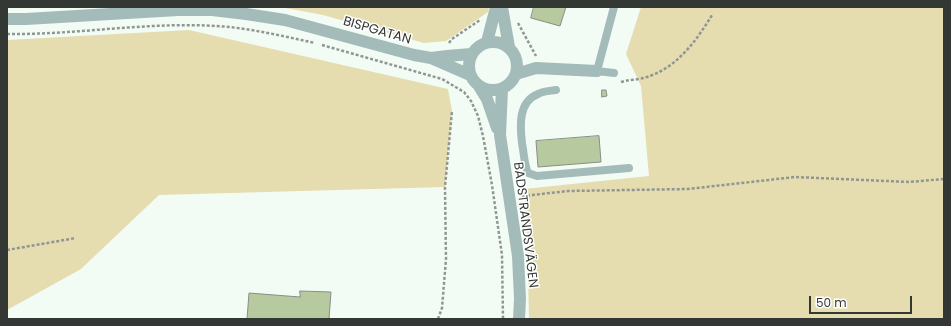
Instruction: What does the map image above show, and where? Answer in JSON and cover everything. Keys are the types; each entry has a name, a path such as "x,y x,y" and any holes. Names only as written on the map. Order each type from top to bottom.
{"street":[{"path":"487,42 496,7"},
{"path":"502,7 509,48"},
{"name":"BISPGATAN","path":"7,19 178,10 212,10 285,20 414,55 431,58 446,60 471,54"},
{"path":"470,75 468,68 471,54 480,45 487,42 499,42 509,48 516,58 517,66 516,74 508,85 502,89 494,90 486,90 479,86"},
{"path":"516,58 536,68"},
{"name":"BISPGATAN","path":"446,60 470,75"},
{"path":"516,74 536,68 597,71"},
{"name":"BADSTRANDSVÄGEN","path":"470,75 487,99 500,135"},
{"name":"BADSTRANDSVÄGEN","path":"502,89 500,135 518,256 520,299 519,319"}],"lane":[{"path":"614,7 597,71 614,73"},
{"path":"556,90 536,94 522,110 520,120 521,132 528,173 537,176 629,168"}],"path":[{"path":"618,82 640,79 655,74 673,65 702,32 712,15"},
{"path":"442,79 448,45 452,39 478,21 486,19 493,20"},
{"path":"7,34 149,26 229,27 317,43 442,79 464,92 474,106 482,129 502,255 503,319"},
{"path":"438,319 442,308 446,259 445,187 452,111"},
{"path":"522,188 523,196 568,191 688,189 795,177 909,182 944,179"},
{"path":"7,250 76,238"}],"shaded area":[{"path":"280,7 489,7 488,12 446,41 424,43 323,15"},
{"path":"641,7 944,7 944,319 529,319 527,229 524,189 649,176 641,86 626,54"},
{"path":"189,30 448,89 452,111 445,187 159,195 81,269 7,310 7,40"}],"building":[{"path":"534,7 566,7 560,26 531,18"},
{"path":"602,90 606,90 607,96 602,97"},
{"path":"599,136 601,162 538,167 536,141"},
{"path":"300,291 331,292 329,319 247,319 249,293 300,297"}]}
